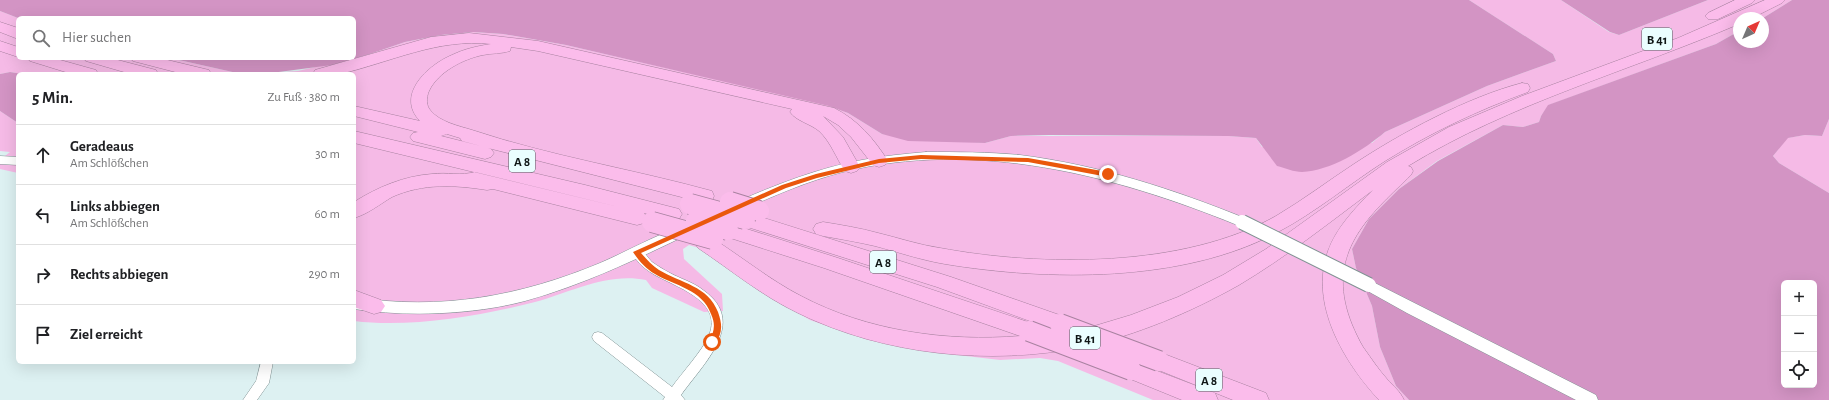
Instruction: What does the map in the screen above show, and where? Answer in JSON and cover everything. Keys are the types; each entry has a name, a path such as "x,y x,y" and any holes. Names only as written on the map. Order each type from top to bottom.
{"highway":[{"name":"B 41","path":"823,229 867,237 945,256 997,263 1058,266 1110,265 1156,261 1199,253 1257,234 1281,222 1396,145 1458,114 1516,90 1641,45 1723,12 1747,0"},
{"name":"B 41","path":"1752,12 1777,0"},
{"name":"B 41","path":"715,237 771,288 807,308 852,326 904,339 954,346 1021,346 1088,337 1156,316 1230,280 1273,254 1390,169 1436,142 1504,109 1733,20"},
{"path":"0,24 16,27"},
{"path":"0,27 16,33"},
{"path":"328,72 410,47 451,39 488,39 538,46 828,112 852,126 864,138 879,161"},
{"path":"0,46 16,51"},
{"path":"480,139 438,124 426,118 420,108 418,98 421,91 436,71 460,58 487,50 517,48 775,106 807,115 830,130 838,140 851,167"},
{"path":"43,60 83,72"},
{"path":"99,60 143,72"},
{"path":"147,60 196,72"},
{"path":"356,111 480,139 698,200"},
{"name":"A 8","path":"356,122 597,179 698,200 752,215 1019,308 1258,400"},
{"name":"A 8","path":"356,137 585,191 672,214 715,237 827,272 935,298 1029,331 1206,400"},
{"path":"1393,400 1381,388 1356,355 1340,323 1334,302 1332,278 1338,252 1356,219 1373,200 1436,142"},
{"path":"356,149 715,237"},
{"path":"356,210 394,189 412,182 433,179 454,178 514,188"},
{"path":"752,215 823,229 929,266 1019,308"}],"street":[{"path":"364,304 418,308 470,304 525,296 582,276 784,186 851,167 879,161 921,157 982,157 1028,160 1067,166 1150,186 1208,207 1242,222 1368,285 1590,400"},
{"path":"0,160 16,161"},
{"path":"598,337 673,399 718,332 718,322 711,304 700,292 657,272 646,264 636,252"},
{"path":"250,400 262,383 267,364"}],"shaded area":[{"path":"0,0 1469,0 1553,54 1556,61 1487,86 1385,132 1367,146 1335,164 1313,171 1302,172 1277,166 1256,138 1228,136 1049,135 1011,136 985,143 908,141 882,134 848,113 829,106 566,45 503,34 473,32 441,35 405,42 356,58 356,16 16,16 16,17 0,11"},
{"path":"1469,0 1561,0 1609,32 1619,35 1708,0 1792,0 1769,14 1769,12 1733,12 1733,34 1716,44 1549,105 1541,116 1539,122 1523,127 1503,125 1437,161 1399,189 1369,219 1352,249 1356,268 1372,306 1380,347 1396,386 1409,400 1153,400 1058,361 1040,358 1000,360 923,351 868,340 810,320 766,295 699,248 689,245 683,249 684,259 722,294 723,311 704,312 652,288 646,280 632,278 590,284 535,302 468,316 421,322 376,323 356,321 356,72 284,72 298,71 345,60 356,60 356,57 405,42 441,35 473,32 503,34 566,45 829,105 848,113 882,134 985,143 1011,136 1228,136 1256,138 1262,147 1372,143 1385,132 1487,86 1556,61 1553,54"},
{"path":"1561,0 1708,0 1619,35 1610,32"},
{"path":"1792,0 1829,0 1829,119 1822,136 1805,135 1788,138 1773,156 1779,163 1829,193 1829,400 1409,400 1396,386 1380,347 1372,306 1356,268 1352,249 1369,219 1399,189 1438,161 1503,125 1523,127 1539,122 1548,105 1716,44 1733,34 1733,48 1769,48 1769,14"},
{"path":"0,11 16,17 16,60 179,60 233,72 10,72 0,74"},
{"path":"179,60 349,60 332,65 279,72 233,72"},
{"path":"10,72 16,73 16,122 0,111 0,74"},
{"path":"0,111 16,122 16,173 0,169 0,160 10,152 0,151"},
{"path":"1829,119 1829,193 1779,163 1773,156 1787,138 1805,135 1822,136"}],"route":[{"path":"712,342 718,332 718,322 711,304 700,292 657,272 646,264 636,252 784,186 816,176 879,161 921,157 982,157 1028,160 1108,174"}]}
